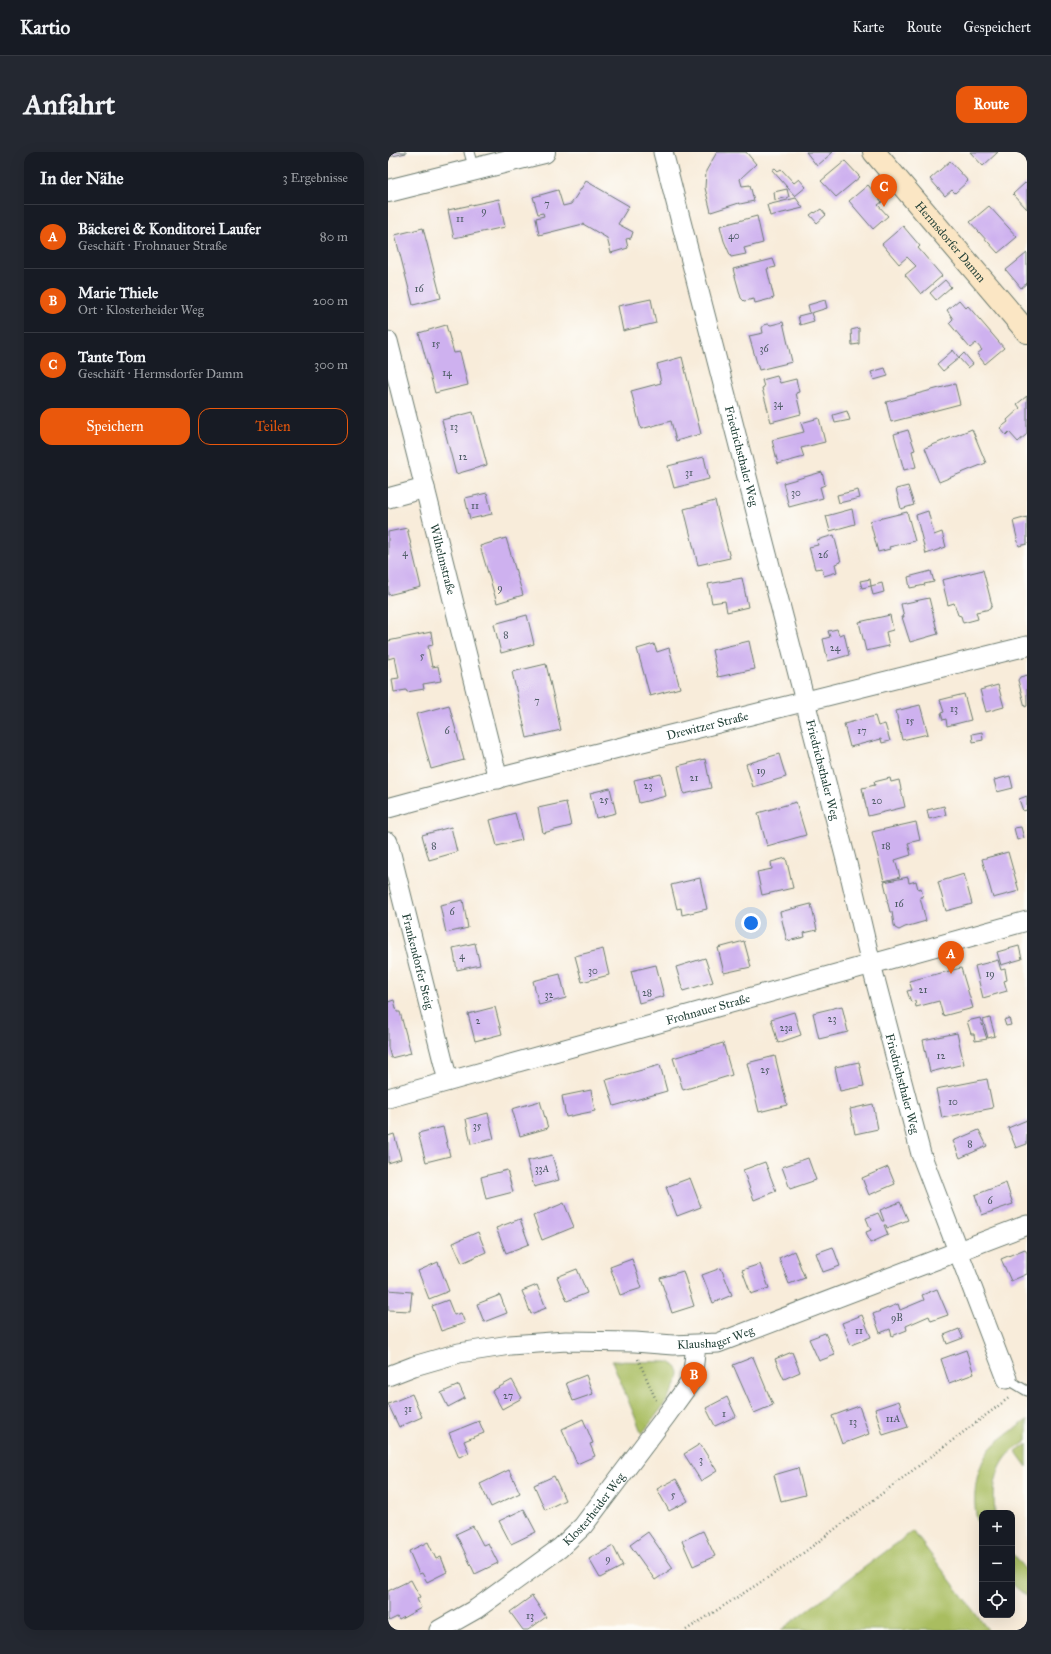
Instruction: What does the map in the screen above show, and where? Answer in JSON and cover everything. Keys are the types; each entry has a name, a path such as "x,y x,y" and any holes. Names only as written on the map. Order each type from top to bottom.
{"main road":[{"name":"Hermsdorfer Damm","path":"874,152 1027,332"}],"street":[{"path":"388,191 472,161 544,152"},
{"name":"Friedrichsthaler Weg","path":"663,152 921,1154 959,1250 1019,1386"},
{"name":"Wilhelmstraße","path":"388,341 498,779"},
{"path":"388,498 425,488"},
{"name":"Drewitzer Straße","path":"388,808 1027,646"},
{"name":"Frankendorfer Steig","path":"388,842 448,1081"},
{"name":"Frohnauer Straße","path":"388,1098 1027,920"},
{"name":"Klaushager Weg","path":"388,1376 414,1366 459,1353 510,1345 566,1342 696,1345 718,1343 1027,1225"},
{"name":"Klosterheider Weg","path":"439,1630 476,1609 560,1548 583,1526 692,1380 696,1345"}],"path":[{"path":"638,1358 658,1405"},
{"path":"686,1630 786,1566 1019,1386"}],"green space":[{"path":"612,1361 669,1362 678,1370 678,1379 675,1387 642,1434"},
{"path":"1027,1420 1027,1441 1013,1450 1000,1467 997,1474 994,1497 995,1510 979,1510 979,1527 975,1502 977,1479 984,1458 993,1445"},
{"path":"1027,1444 1027,1467 1016,1452"},
{"path":"913,1531 988,1630 781,1630"},
{"path":"1015,1557 1027,1572 1027,1597 1015,1587"}],"building":[{"path":"388,152 406,152 406,153 388,157"},
{"path":"717,152 746,152 756,164 740,179 742,186 750,185 754,201 739,203 711,212 705,188 706,171"},
{"path":"806,152 833,152 817,166"},
{"path":"970,152 998,152 983,166"},
{"path":"845,161 860,177 836,197 821,181"},
{"path":"950,161 968,181 955,193 952,190 945,196 930,179"},
{"path":"775,168 778,171 781,169 794,183 799,179 806,187 795,196 772,170"},
{"path":"586,181 629,206 618,224 633,232 631,238 626,239 628,248 611,253 607,238 583,224 539,235 536,218 544,216 543,213 538,214 533,197 558,190 563,206 571,204"},
{"path":"1025,183 1027,185 1027,209 1013,194"},
{"path":"868,185 882,202 878,205 888,216 873,229 849,201"},
{"path":"787,189 789,197 775,200 774,192"},
{"path":"796,198 803,208 770,216 767,205"},
{"path":"499,199 505,227 454,238 448,210"},
{"path":"989,206 1017,237 998,253 970,222"},
{"path":"821,209 826,215 817,223 810,215"},
{"path":"757,216 763,243 744,248 746,254 731,257 724,241 720,226"},
{"path":"903,226 920,246 918,248 942,276 921,294 905,275 916,266 907,257 899,264 882,244"},
{"path":"423,228 441,298 413,305 395,235"},
{"path":"1027,253 1027,283 1021,288 1006,270"},
{"path":"773,259 776,267 767,269 774,298 755,303 754,299 744,301 741,298 733,269"},
{"path":"945,280 951,287 936,300 930,293"},
{"path":"651,299 656,323 623,331 618,306"},
{"path":"825,300 827,308 811,313 814,321 800,325 798,316 810,313 808,305"},
{"path":"959,300 966,308 968,306 1004,348 985,364 977,354 982,350 976,343 970,348 949,323 953,319 947,310"},
{"path":"783,322 792,362 759,370 749,336 763,333 762,328 764,325"},
{"path":"446,325 454,353 460,352 468,385 435,393 419,333"},
{"path":"859,328 859,344 852,345 851,330"},
{"path":"953,350 959,358 943,371 937,364"},
{"path":"964,353 973,364 968,368 959,358"},
{"path":"682,357 701,434 676,441 671,421 641,429 631,391 661,383 657,364"},
{"path":"885,368 888,376 874,380 871,372"},
{"path":"777,376 780,383 796,379 799,392 796,393 801,414 771,422 762,388 764,387 762,380"},
{"path":"955,384 960,404 891,422 886,402"},
{"path":"1027,396 1027,434 1018,442 1009,432 1006,435 1000,428 1008,422 1007,420 1020,408 1017,404"},
{"path":"847,411 850,420 835,423 833,415"},
{"path":"473,412 487,465 456,474 442,420"},
{"path":"819,418 825,442 801,448 804,457 778,464 772,440 804,432 801,423"},
{"path":"972,429 986,463 939,482 925,448"},
{"path":"908,430 915,450 912,451 916,467 904,470 894,434"},
{"path":"704,457 709,479 674,488 668,466"},
{"path":"822,472 825,485 820,487 823,498 789,507 783,483"},
{"path":"908,486 914,505 901,509 896,489"},
{"path":"858,490 860,498 839,503 837,495"},
{"path":"487,493 492,514 470,519 465,498"},
{"path":"715,501 730,558 698,565 684,509"},
{"path":"852,509 855,524 830,531 826,516"},
{"path":"928,511 934,535 942,532 946,547 926,554 916,515"},
{"path":"907,512 915,541 889,547 890,549 878,552 870,521"},
{"path":"1027,517 1027,544 1019,546 1013,521"},
{"path":"407,528 421,587 388,595 388,532"},
{"path":"834,535 841,562 835,564 837,572 824,576 822,568 815,569 809,547 818,545 817,540"},
{"path":"506,538 523,595 497,603 480,546"},
{"path":"983,570 992,605 990,609 976,612 978,619 963,623 961,616 958,615 954,603 948,605 942,580"},
{"path":"931,571 934,582 910,588 908,577"},
{"path":"742,578 748,607 727,612 725,601 712,603 708,584"},
{"path":"870,579 871,586 862,588 860,581"},
{"path":"882,583 884,592 873,595 871,586"},
{"path":"929,598 938,634 910,642 902,617 904,617 901,604"},
{"path":"527,615 534,644 501,653 494,624"},
{"path":"890,615 893,630 886,632 889,646 866,651 859,622"},
{"path":"837,629 839,635 844,633 849,655 828,661 823,639 830,637 828,631"},
{"path":"431,632 433,645 428,646 432,667 438,666 441,681 423,684 424,689 407,692 406,690 394,692 392,679 399,678 395,657 388,659 388,641"},
{"path":"749,641 755,669 718,677 712,650"},
{"path":"654,644 657,652 669,648 680,688 650,696 637,649"},
{"path":"546,664 561,730 527,738 512,672"},
{"path":"1027,675 1027,706 1025,707 1018,680 1020,677"},
{"path":"998,685 1004,707 986,712 980,690"},
{"path":"964,694 971,720 947,726 946,719 943,720 941,713 944,712 940,700"},
{"path":"449,705 464,760 431,769 416,714"},
{"path":"920,705 928,734 902,740 896,711"},
{"path":"875,716 878,726 885,724 890,741 882,743 881,739 850,747 844,724"},
{"path":"982,732 983,740 973,742 972,734"},
{"path":"779,754 786,777 753,787 746,764"},
{"path":"705,759 711,788 684,794 678,766"},
{"path":"661,774 666,796 639,803 634,780"},
{"path":"1010,776 1013,788 997,792 994,780"},
{"path":"890,778 891,782 899,780 905,807 868,816 862,788 875,785 874,782"},
{"path":"610,788 616,813 596,818 590,793"},
{"path":"1027,796 1027,810 1023,811 1019,799"},
{"path":"566,802 571,826 543,833 538,808"},
{"path":"796,802 806,835 767,846 758,813"},
{"path":"944,806 946,815 929,819 927,810"},
{"path":"515,813 522,840 497,846 490,820"},
{"path":"916,822 920,840 908,843 911,855 895,860 900,877 884,881 872,832"},
{"path":"451,827 457,852 429,860 422,835"},
{"path":"1021,827 1024,838 1017,840 1014,828"},
{"path":"1008,852 1019,891 993,898 982,859"},
{"path":"786,858 793,888 762,895 757,872 772,869 771,862"},
{"path":"964,874 972,904 946,911 938,882"},
{"path":"908,877 909,883 916,881 918,889 921,888 923,897 920,897 926,921 899,930 895,928 894,925 884,882"},
{"path":"700,878 707,909 682,915 681,908 677,909 671,885"},
{"path":"463,900 468,928 446,933 440,905"},
{"path":"811,904 817,930 804,933 805,937 787,941 780,912"},
{"path":"744,941 751,967 724,973 718,948"},
{"path":"475,943 480,965 457,970 453,948"},
{"path":"1019,946 1022,959 1001,965 997,952"},
{"path":"603,949 609,975 582,982 575,956"},
{"path":"705,958 713,982 683,991 676,967"},
{"path":"998,960 1001,970 1005,969 1007,980 1004,981 1007,991 983,998 975,966"},
{"path":"656,965 664,996 639,1003 631,971"},
{"path":"961,968 973,1008 943,1016 939,1001 916,1007 915,1001 911,1002 907,991 912,990 909,981"},
{"path":"560,974 566,998 539,1005 533,981"},
{"path":"394,1000 397,1012 400,1012 411,1053 391,1058 388,1047 388,1002"},
{"path":"842,1006 848,1032 819,1039 813,1013"},
{"path":"495,1007 502,1034 475,1041 468,1014"},
{"path":"794,1012 801,1035 778,1043 771,1019"},
{"path":"980,1018 987,1039 975,1041 974,1034 971,1034 967,1021"},
{"path":"990,1018 995,1036 988,1038 983,1020"},
{"path":"1009,1018 1011,1025 1006,1026 1004,1020"},
{"path":"957,1033 964,1064 930,1072 923,1040"},
{"path":"723,1043 732,1075 683,1090 673,1058"},
{"path":"775,1056 787,1105 759,1112 747,1063"},
{"path":"859,1062 864,1086 840,1091 835,1067"},
{"path":"660,1065 667,1091 614,1106 606,1080"},
{"path":"987,1079 993,1108 942,1118 936,1089"},
{"path":"591,1090 595,1111 566,1117 562,1096"},
{"path":"540,1101 548,1128 520,1136 512,1109"},
{"path":"873,1104 878,1129 855,1134 850,1109"},
{"path":"488,1113 494,1139 471,1144 466,1119"},
{"path":"1027,1120 1027,1144 1016,1148 1008,1128"},
{"path":"443,1127 450,1156 426,1162 418,1133"},
{"path":"979,1130 987,1146 960,1158 953,1141"},
{"path":"394,1134 401,1159 388,1163 388,1136"},
{"path":"552,1155 559,1180 534,1187 527,1161"},
{"path":"808,1158 816,1180 790,1189 782,1167"},
{"path":"765,1162 776,1191 754,1200 743,1170"},
{"path":"888,1167 895,1184 869,1195 862,1178"},
{"path":"507,1170 513,1192 486,1199 481,1177"},
{"path":"690,1178 701,1207 677,1216 666,1187"},
{"path":"1006,1183 1013,1204 982,1215 975,1195"},
{"path":"900,1202 908,1220 887,1228 886,1225 884,1225 888,1235 870,1243 866,1232 871,1230 866,1218 878,1213 882,1221 884,1221 880,1210"},
{"path":"564,1203 574,1227 542,1240 533,1216"},
{"path":"520,1219 529,1244 506,1253 496,1228"},
{"path":"478,1232 486,1252 462,1263 453,1243"},
{"path":"833,1247 840,1266 823,1272 816,1253"},
{"path":"1025,1249 1027,1253 1027,1274 1011,1281 1001,1259"},
{"path":"794,1251 805,1278 789,1284 779,1258"},
{"path":"632,1259 642,1288 620,1295 610,1267"},
{"path":"438,1262 449,1291 429,1299 418,1271"},
{"path":"760,1264 769,1288 751,1294 742,1270"},
{"path":"721,1268 732,1295 713,1303 702,1275"},
{"path":"577,1269 587,1293 567,1301 557,1277"},
{"path":"683,1271 694,1306 672,1313 660,1278"},
{"path":"537,1285 546,1308 531,1314 522,1291"},
{"path":"937,1289 948,1315 931,1321 929,1316 906,1326 907,1330 892,1336 890,1329 880,1333 873,1314 898,1304 900,1310 924,1300 922,1295"},
{"path":"388,1290 412,1292 410,1311 388,1310"},
{"path":"500,1295 507,1313 484,1322 477,1304"},
{"path":"448,1300 454,1315 461,1313 465,1323 441,1331 432,1306"},
{"path":"862,1315 871,1337 851,1345 842,1323"},
{"path":"959,1329 963,1338 947,1344 944,1335"},
{"path":"825,1333 835,1355 819,1361 809,1339"},
{"path":"966,1350 974,1374 949,1383 941,1359"},
{"path":"792,1352 800,1372 784,1379 775,1359"},
{"path":"753,1357 773,1405 754,1413 733,1365"},
{"path":"586,1375 593,1394 573,1401 566,1383"},
{"path":"512,1380 522,1398 502,1409 492,1391"},
{"path":"459,1385 465,1398 448,1407 441,1393"},
{"path":"412,1394 422,1417 399,1427 388,1404"},
{"path":"727,1397 736,1416 715,1426 706,1408"},
{"path":"899,1401 908,1427 883,1435 875,1409"},
{"path":"859,1406 869,1434 842,1444 832,1416"},
{"path":"583,1419 593,1443 590,1444 595,1456 577,1464 562,1429"},
{"path":"479,1421 484,1433 464,1441 469,1453 459,1457 449,1433"},
{"path":"700,1444 717,1471 701,1481 684,1454"},
{"path":"798,1468 805,1495 781,1501 774,1475"},
{"path":"509,1470 520,1493 491,1507 480,1484"},
{"path":"554,1476 565,1500 545,1510 534,1485"},
{"path":"676,1479 688,1501 669,1511 657,1489"},
{"path":"524,1509 536,1532 511,1544 499,1521"},
{"path":"473,1526 483,1545 488,1543 498,1563 475,1574 456,1534"},
{"path":"703,1531 715,1556 693,1566 682,1541"},
{"path":"648,1532 673,1568 655,1580 630,1545"},
{"path":"428,1542 436,1559 441,1557 447,1572 427,1582 422,1573 419,1574 409,1551"},
{"path":"613,1546 623,1566 600,1578 589,1559"},
{"path":"411,1580 420,1597 417,1599 421,1608 399,1620 397,1617 389,1621 388,1591"},
{"path":"532,1596 546,1617 528,1630 523,1630 510,1612"}],"place":[{"name":"Tante Tom","path":"884,207"},
{"name":"Bäckerei & Konditorei Laufer","path":"951,974"},
{"name":"Marie Thiele","path":"694,1395"}]}
